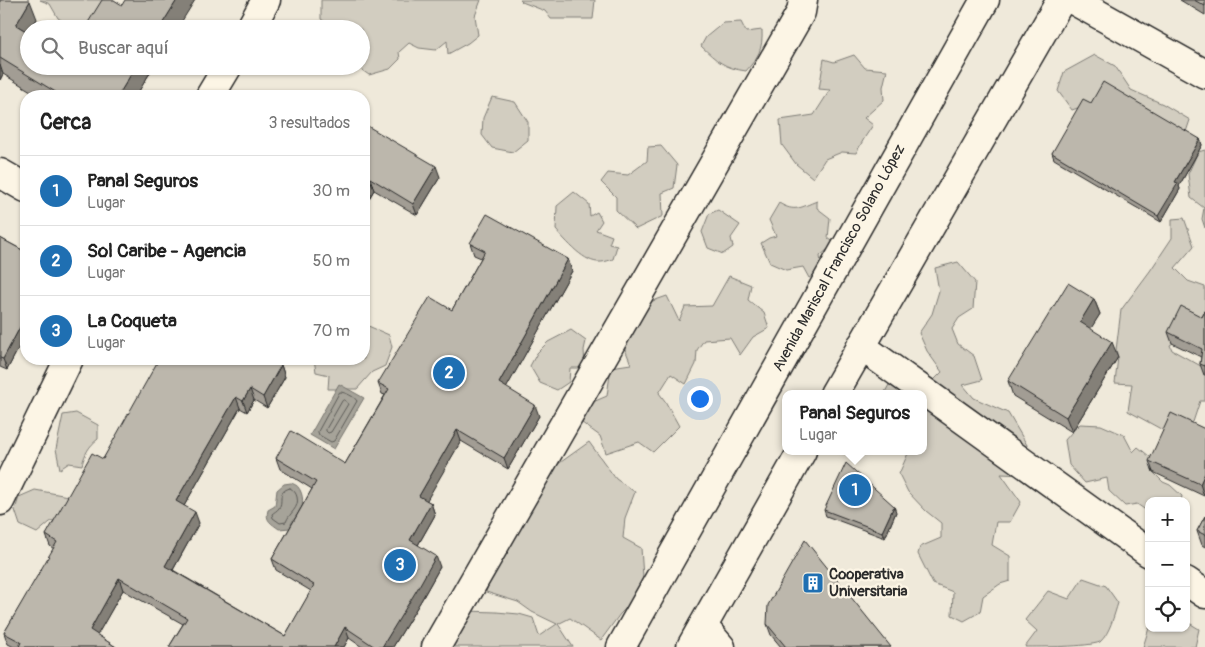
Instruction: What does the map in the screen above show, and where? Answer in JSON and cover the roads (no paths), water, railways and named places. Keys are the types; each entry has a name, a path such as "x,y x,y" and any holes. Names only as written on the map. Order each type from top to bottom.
{"street":[{"path":"255,20 266,0"},
{"path":"436,647 796,21 803,0"},
{"name":"Avenida Mariscal Francisco Solano López","path":"620,647 985,0"},
{"path":"836,390 1061,0"},
{"path":"1073,0 1205,74"},
{"path":"214,90 223,75"},
{"path":"0,173 20,185"},
{"path":"862,346 923,390"},
{"path":"0,501 66,365"},
{"path":"927,393 1145,550"},
{"path":"720,647 697,637 800,455"},
{"path":"1190,584 1205,594"}],"water":[{"path":"339,384 364,398 334,449 310,435"},
{"path":"291,483 300,490 303,500 302,508 290,528 279,529 268,519 268,510 275,506 277,490 284,484"}],"place":[{"name":"Sol Caribe - Agencia","path":"449,373"},
{"name":"Panal Seguros","path":"855,490"},
{"name":"La Coqueta","path":"400,565"},
{"name":"Cooperativa Universitaria","path":"813,583"}]}
